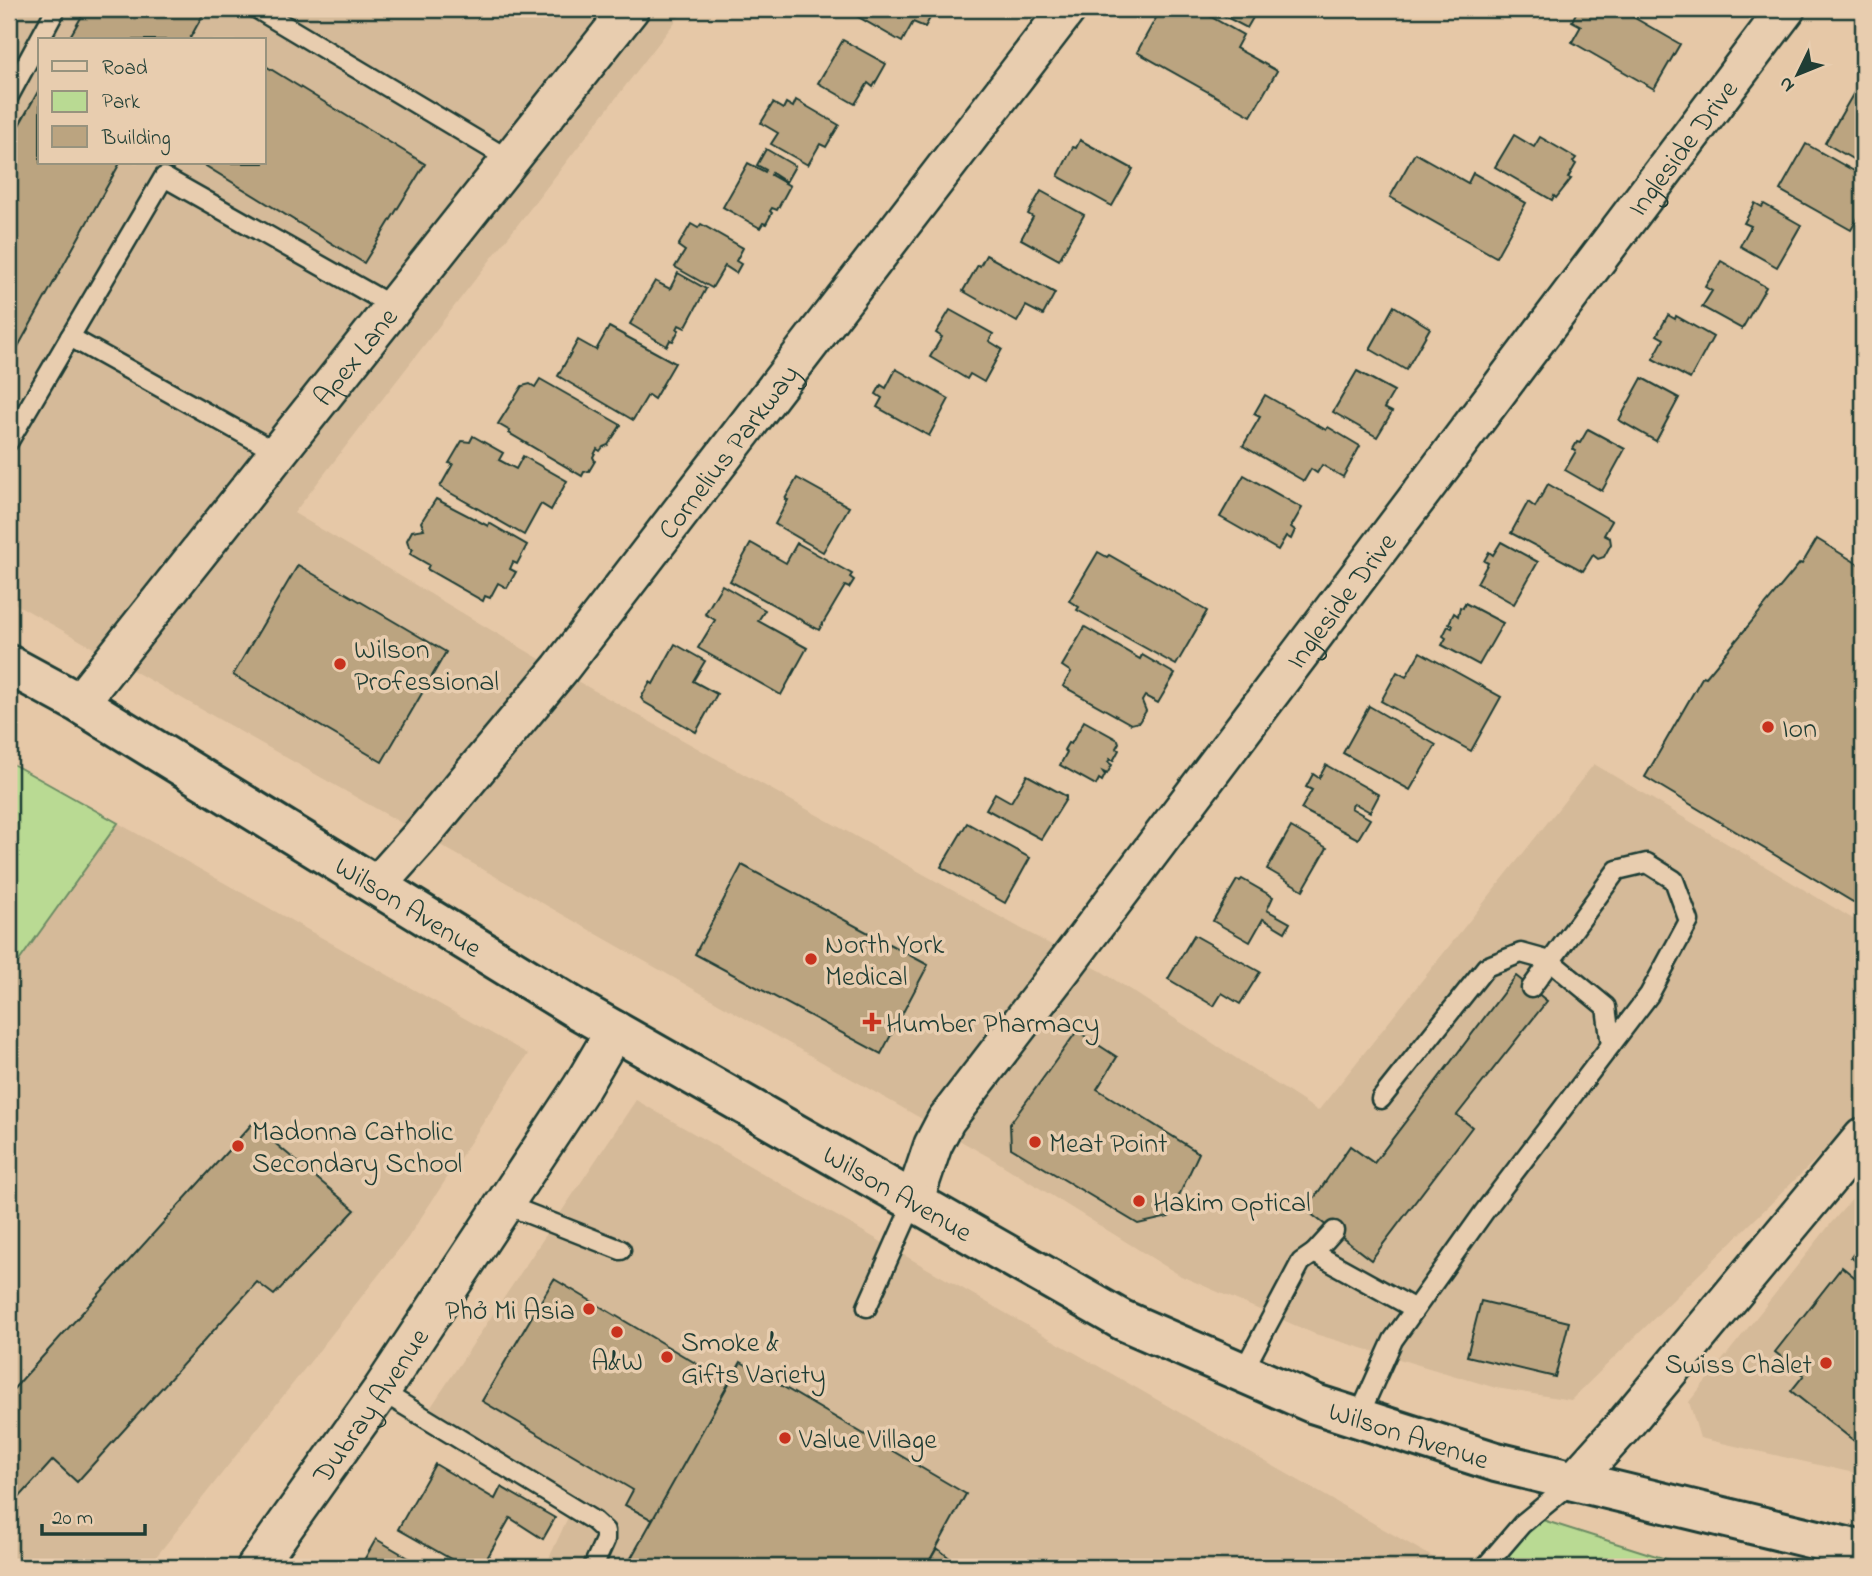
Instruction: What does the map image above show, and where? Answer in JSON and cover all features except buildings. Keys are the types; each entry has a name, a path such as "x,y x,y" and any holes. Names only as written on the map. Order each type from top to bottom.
{"main road":[{"name":"Wilson Avenue","path":"9,665 79,703 575,1008 1122,1320 1315,1404 1496,1462 1863,1551"}],"street":[{"name":"Apex Lane","path":"79,703 630,9"},
{"name":"Cornelius Parkway","path":"377,885 560,669 1067,9"},
{"name":"Ingleside Drive","path":"914,1201 933,1144 946,1120 1786,9"},
{"name":"Dubray Avenue","path":"256,1567 381,1391 581,1088 615,1030"},
{"path":"1574,1481 1626,1423 1863,1137"}],"lane":[{"path":"40,38 56,9"},
{"path":"257,9 510,160"},
{"path":"9,96 38,42"},
{"path":"9,441 164,177 394,307"},
{"path":"70,337 278,453"},
{"path":"1358,1418 1393,1340 1484,1212 1649,995 1689,921 1675,880 1647,863 1617,870 1531,988"},
{"path":"1381,1099 1486,967 1521,953 1550,961 1606,1007 1611,1045"},
{"path":"867,1307 914,1201"},
{"path":"504,1204 621,1250"},
{"path":"1242,1373 1301,1262 1314,1253 1334,1231"},
{"path":"1314,1253 1415,1309"},
{"path":"381,1391 594,1521 606,1531 605,1540 593,1567"},
{"path":"1485,1567 1522,1524 1574,1481"}],"shaded area":[{"path":"9,9 685,9 294,513 577,681 1101,971 1318,1111 1594,764 1863,925 1863,1113 1571,1400 1496,1388 1315,1334 1181,1276 996,1161 9,600"},
{"name":"Madonna Catholic Secondary School","path":"118,823 528,1054 407,1239 148,1567 9,1567 9,975"},
{"path":"636,1100 1450,1567 545,1567 569,1515 421,1422"},
{"path":"1863,1187 1863,1475 1700,1438 1689,1402"}],"green space":[{"path":"9,762 118,823 9,975"},
{"path":"1530,1516 1691,1567 1527,1567 1500,1551"}],"place":[{"name":"Wilson Professional","path":"340,664"},
{"name":"Ion","path":"1768,727"},
{"name":"North York Medical","path":"811,959"},
{"name":"Humber Pharmacy","path":"872,1022"},
{"name":"Meat Point","path":"1035,1142"},
{"name":"Madonna Catholic Secondary School","path":"238,1146"},
{"name":"Hakim Optical","path":"1139,1201"},
{"name":"Phở Mi Asia","path":"589,1309"},
{"name":"A&W","path":"617,1332"},
{"name":"Smoke & Gifts Variety","path":"667,1357"},
{"name":"Swiss Chalet","path":"1826,1363"},
{"name":"Value Village","path":"785,1438"}]}
